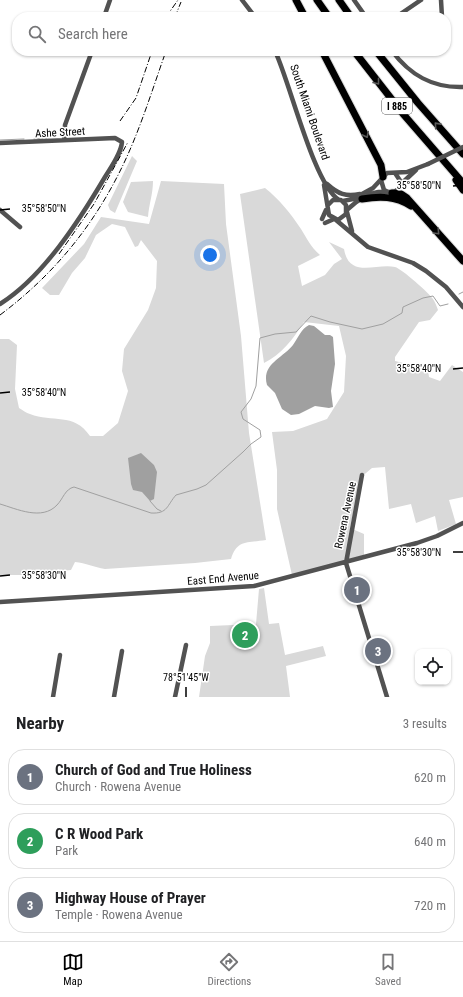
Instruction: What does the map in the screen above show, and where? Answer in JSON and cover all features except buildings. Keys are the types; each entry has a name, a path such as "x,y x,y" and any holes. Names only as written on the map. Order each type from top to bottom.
{"highway":[{"path":"296,0 302,12"},
{"path":"317,0 325,12"},
{"path":"339,0 347,12"},
{"path":"325,56 381,165 382,178"},
{"name":"I 885","path":"358,56 381,86 463,183"},
{"name":"I 885","path":"380,56 418,103 463,154"},
{"path":"443,160 463,190"},
{"path":"390,192 405,196 414,208 463,260"},
{"path":"362,196 384,197 400,200 414,208"}],"street":[{"path":"106,12 110,0"},
{"path":"242,0 251,12"},
{"path":"354,0 362,12"},
{"path":"403,12 421,0"},
{"path":"441,0 442,12"},
{"path":"64,140 65,124 90,56"},
{"name":"South Miami Boulevard","path":"277,56 289,84 313,158 323,180 332,194 341,200"},
{"path":"396,56 404,66 423,80 438,85 463,87"},
{"name":"Ashe Street","path":"0,143 115,138 120,139 122,144 112,165 68,235 30,278 12,296 0,304"},
{"path":"416,170 398,190 390,192 377,192 362,196 351,200 332,200 327,207 323,221 343,218 347,211 362,196 376,186 388,173 416,170 463,147"},
{"path":"395,173 400,178 401,185"},
{"path":"382,178 382,187 390,192"},
{"path":"323,180 341,194 362,196"},
{"name":"South Miami Boulevard","path":"323,180 327,207"},
{"path":"341,200 347,211 352,232"},
{"path":"327,207 329,215 352,232 363,244 372,250 413,263 426,270 446,288 463,307"},
{"path":"0,210 20,227"},
{"name":"Rowena Avenue","path":"362,475 346,563 388,697"},
{"name":"East End Avenue","path":"0,602 254,586 346,563 427,540 463,523"},
{"path":"175,697 186,645"},
{"path":"114,697 122,651"},
{"path":"53,697 60,663 60,655"}],"shaded area":[{"path":"132,156 137,161 115,213 110,210 108,205"},
{"path":"153,181 148,217 128,212 123,202 131,182"},
{"path":"161,181 224,184 226,224 241,336 249,433 266,540 249,542 240,545 236,548 231,559 105,569 75,562 71,570 22,575 0,575 0,339 9,339 17,345 15,389 19,408 38,417 70,421 84,429 90,436 103,436 118,423 128,391 122,371 124,349 148,310 156,288 157,261 141,240 138,246 135,247 125,227 112,224 96,235 85,258 72,273 59,295 50,295 42,288 84,244 101,217 149,224"},
{"path":"265,188 289,212 311,246 320,255 298,266 302,286 325,275 334,264 342,259 329,242 344,249 351,264 357,267 395,267 431,296 438,310 430,320 419,322 395,357 395,361 428,369 429,377 440,381 452,365 463,372 463,497 449,500 456,524 438,531 435,516 416,523 411,504 389,509 385,467 372,468 360,478 350,528 364,534 364,555 292,575 277,509 277,470 272,432 293,431 327,419 344,392 346,356 339,326 304,322 287,346 264,363 240,194"},
{"path":"309,325 314,326 325,335 330,335 333,337 335,364 331,391 333,407 329,408 315,406 299,414 291,415 282,409 275,393 267,385 267,372 274,362 289,350 302,331"},
{"path":"141,453 154,465 157,472 154,499 150,501 142,492 133,490 131,484 128,458"},
{"path":"264,588 269,624 279,623 285,655 323,646 326,656 286,666 290,697 199,697 205,656 210,643 210,626 256,624 259,589"}],"waterway":[{"path":"34,139 49,138"},
{"path":"0,140 24,139"},
{"path":"459,294 463,292"},
{"path":"0,504 22,511 37,513 44,512 51,510 57,505 66,492 74,487 151,513 161,512 176,495 206,485 251,444 261,437 260,430 243,419 241,412 251,399 256,386 260,338 275,334 296,332 311,316 362,329 383,324 402,313 403,307 423,298 433,296 440,306 448,304"},
{"path":"150,501 157,509 161,511"}],"railway":[{"path":"170,12 178,0"},
{"path":"177,12 181,2"},
{"path":"120,121 136,98 150,56"},
{"path":"0,315 22,298 60,260 78,239 108,194 132,145 146,110 164,56"},
{"path":"59,254 94,204 128,142"}],"place":[{"name":"Church of God and True Holiness","path":"357,590"},
{"name":"C R Wood Park","path":"245,635"},
{"name":"Highway House of Prayer","path":"378,651"}]}
